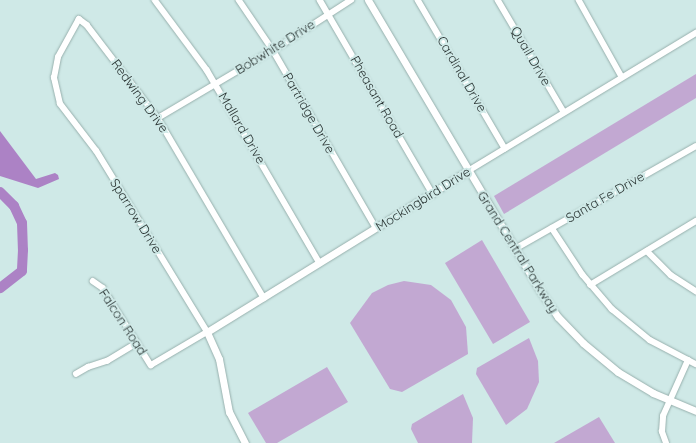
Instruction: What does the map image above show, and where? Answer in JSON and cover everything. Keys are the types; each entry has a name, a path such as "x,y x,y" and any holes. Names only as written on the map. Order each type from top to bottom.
{"street":[{"name":"Mallard Drive","path":"155,0 216,84 320,262"},
{"name":"Partridge Drive","path":"239,0 273,50 376,228"},
{"name":"Pheasant Road","path":"320,0 433,194"},
{"name":"Bobwhite Drive","path":"158,118 273,50 328,13 351,0"},
{"name":"Grand Central Parkway","path":"368,0 546,301 578,339 618,372 669,401 696,411"},
{"name":"Cardinal Drive","path":"418,0 505,148"},
{"name":"Quail Drive","path":"498,0 564,112"},
{"path":"579,0 622,77"},
{"name":"Redwing Drive","path":"60,104 54,78 58,57 79,19 87,25 158,118 264,298"},
{"name":"Mockingbird Drive","path":"151,366 433,194 505,148 696,33"},
{"name":"Sparrow Drive","path":"60,104 96,151 207,332"},
{"name":"Santa Fe Drive","path":"515,249 696,146"},
{"path":"590,285 696,221"},
{"path":"552,228 590,285 612,309 639,332 696,364"},
{"path":"647,251 671,275 696,291"},
{"name":"Falcon Road","path":"93,281 103,288 151,366"},
{"path":"207,332 219,359 229,412 244,443"},
{"path":"76,374 88,367 107,361 137,343"},
{"path":"666,443 662,427 669,401 688,360"}],"shaded area":[{"path":"696,74 696,98 504,214 494,196"},
{"path":"0,131 36,179 55,173 58,175 59,179 38,188 0,176"},
{"path":"482,240 530,322 493,344 445,263"},
{"path":"404,281 431,285 451,300 466,327 468,354 402,392 390,389 350,323 372,293 388,285"},
{"path":"529,338 538,361 539,382 527,409 506,425 476,374 477,368"},
{"path":"327,367 348,402 277,443 266,443 248,413"},
{"path":"463,394 473,418 472,443 418,443 411,429 412,424"},
{"path":"599,417 615,443 554,443 573,432"}],"waterway":[{"path":"0,192 14,206 22,223 23,250 22,271 0,288"}]}
